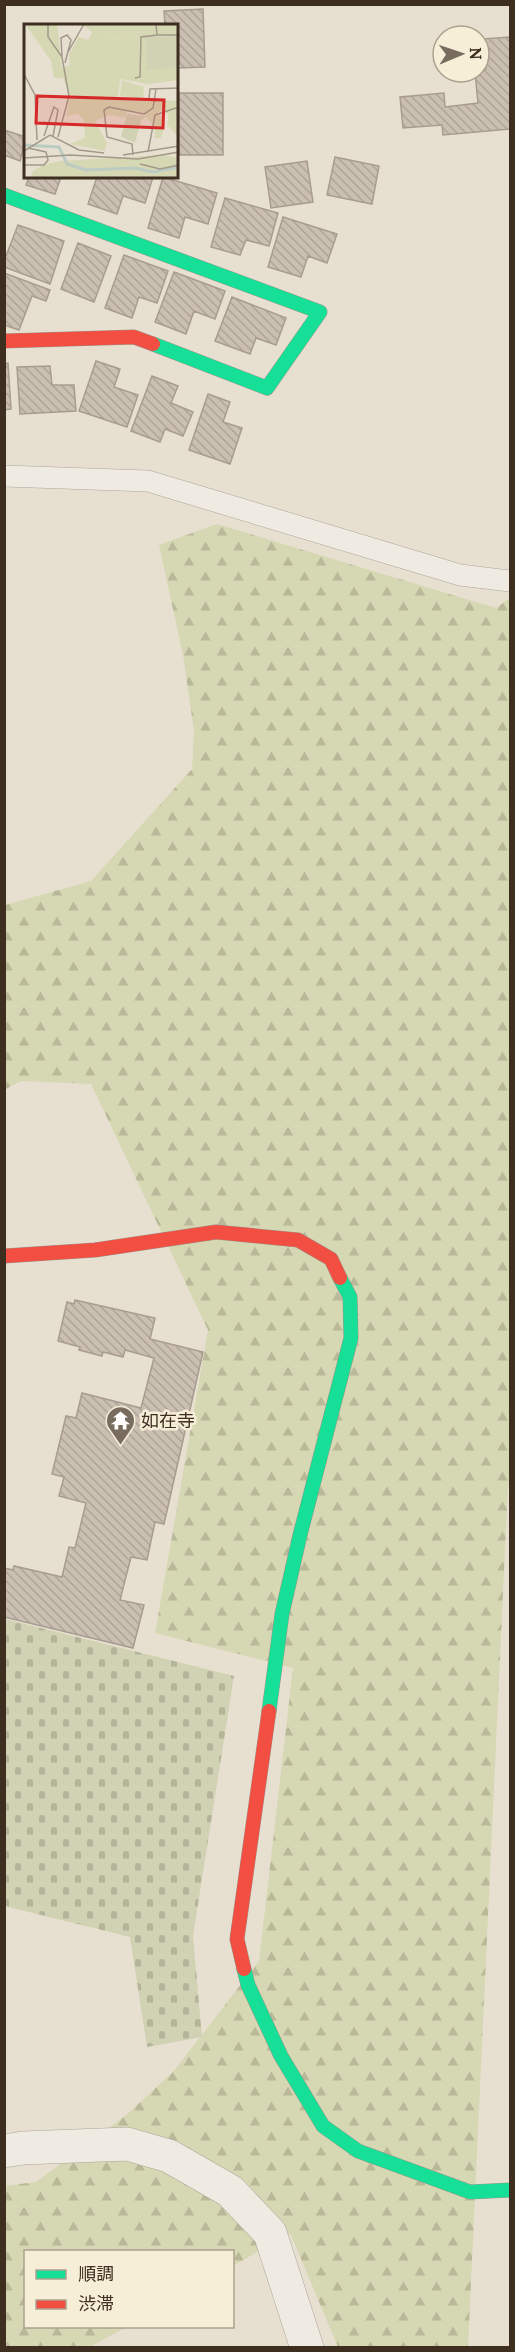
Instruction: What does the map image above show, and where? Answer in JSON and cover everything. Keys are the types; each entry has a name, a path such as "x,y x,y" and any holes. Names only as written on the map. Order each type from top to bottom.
{"street":[{"path":"4,195 320,312 267,388 134,337 4,341"},
{"path":"4,1256 94,1250 216,1232 298,1240 331,1259 350,1297 351,1338 300,1534 282,1614 237,1939 248,1985 281,2056 323,2126 358,2151 470,2192 510,2190"},
{"path":"4,2151 23,2148 127,2144 169,2156 230,2191 270,2233 307,2348"}],"lane":[{"path":"4,476 148,482 460,575 510,581"}],"green space":[{"path":"217,524 496,608 510,598 510,1486 508,1486 468,2347 338,2347 290,2233 234,2265 234,2250 24,2250 24,2328 124,2328 90,2347 5,2347 4,2186 36,2182 125,2116 173,2072 259,1961 293,1668 155,1633 208,1330 91,1084 21,1081 4,1090 5,905 91,881 192,769 194,731 183,655 159,545"},
{"path":"5,1619 234,1676 193,1936 202,2037 147,2047 130,1937 5,1906"}],"building":[{"path":"203,9 205,67 178,68 178,24 165,24 164,11"},
{"path":"510,37 510,129 443,135 442,125 403,128 400,97 444,93 445,107 478,103 476,84 491,84 491,38"},
{"path":"179,93 223,93 223,155 179,155"},
{"path":"4,130 24,136 20,161 4,155"},
{"path":"335,157 379,166 372,204 327,195"},
{"path":"307,161 313,202 271,208 265,167"},
{"path":"29,178 61,178 55,194 26,185"},
{"path":"97,178 153,178 145,203 123,196 117,214 88,204"},
{"path":"163,178 217,193 208,224 185,217 179,238 148,228"},
{"path":"225,198 278,213 269,246 246,240 240,255 211,247"},
{"path":"283,217 337,234 327,263 308,256 301,277 268,267"},
{"path":"18,225 64,241 50,284 4,267 4,261"},
{"path":"78,243 111,256 94,302 61,289"},
{"path":"124,255 168,271 157,303 139,297 132,318 105,308"},
{"path":"174,272 225,291 215,319 194,311 186,334 155,322"},
{"path":"4,273 50,290 46,301 32,296 19,330 4,325"},
{"path":"232,297 286,318 276,345 256,338 250,354 215,341"},
{"path":"96,361 120,369 114,387 138,395 127,427 79,411"},
{"path":"8,363 11,409 4,410 4,364"},
{"path":"50,366 52,385 74,385 76,411 20,414 17,367"},
{"path":"152,376 178,386 171,403 193,412 183,436 165,429 160,442 131,431"},
{"path":"208,394 230,402 223,422 242,428 230,464 189,450"},
{"name":"如在寺","path":"75,1300 155,1318 150,1339 203,1352 164,1524 155,1522 147,1560 131,1557 120,1600 144,1605 133,1648 4,1617 4,1568 13,1570 14,1566 62,1577 69,1547 75,1548 86,1503 59,1496 64,1477 52,1474 66,1416 76,1418 82,1393 141,1408 154,1358 125,1350 123,1357 103,1352 102,1356 58,1341 67,1302 74,1304"}],"traffic: fast":[{"path":"4,195 320,312 267,388 153,344"},
{"path":"269,1711 282,1614 351,1338 350,1297 340,1278"},
{"path":"244,1969 248,1985 281,2056 323,2126 358,2151 470,2192 510,2190"}],"traffic: jam":[{"path":"4,341 134,337 153,344"},
{"path":"4,1256 95,1250 216,1232 298,1240 331,1259 340,1278"},
{"path":"244,1969 237,1939 269,1711"}],"place":[{"name":"如在寺","path":"120,1446"}]}
